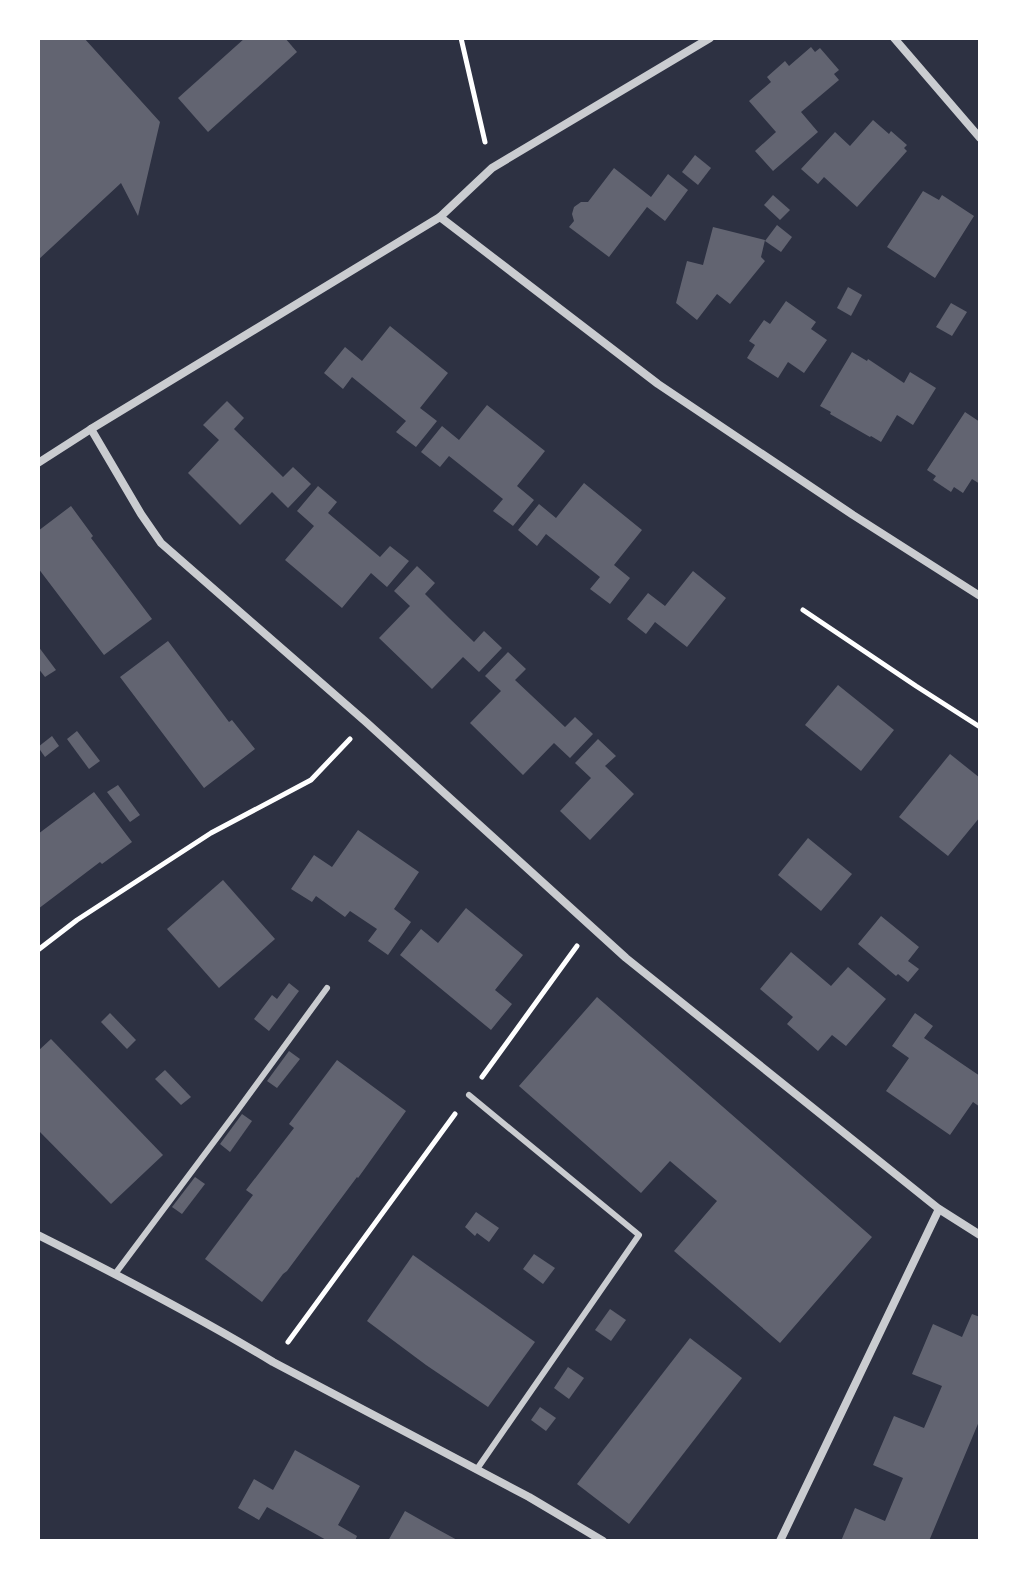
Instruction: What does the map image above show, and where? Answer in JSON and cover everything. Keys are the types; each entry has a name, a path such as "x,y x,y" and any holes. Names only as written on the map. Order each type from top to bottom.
{"street":[{"path":"38,463 440,217 492,168 710,38"},
{"path":"894,38 980,138"},
{"path":"440,217 658,384 980,596"},
{"path":"91,429 161,543 366,722 638,968 939,1209 980,1235"},
{"path":"780,1541 939,1209"},
{"path":"38,1235 477,1469 603,1541"}],"lane":[{"path":"115,1274 327,988"},
{"path":"469,1095 639,1235 477,1469"}],"path":[{"path":"461,38 492,168"},
{"path":"803,610 980,727"},
{"path":"38,950 77,920 211,833 311,780 366,722"},
{"path":"273,1362 591,927"}],"building":[{"path":"38,38 84,38 160,122 138,216 121,183 38,260"},
{"path":"245,38 285,38 297,52 208,132 178,98"},
{"path":"811,47 815,52 820,48 839,70 834,74 839,80 801,112 818,132 773,171 755,151 776,132 749,101 771,82 767,77 785,61 789,66"},
{"path":"873,120 907,145 904,148 907,151 857,207 824,177 818,184 801,169 835,132 850,146"},
{"path":"695,155 711,168 698,185 682,172"},
{"path":"614,168 651,197 668,174 688,190 665,221 647,207 609,257 569,227 574,221 574,207 588,202"},
{"path":"923,191 939,200 942,195 974,216 935,278 887,247"},
{"path":"773,195 790,210 780,220 764,205"},
{"path":"777,225 792,237 781,252 765,241"},
{"path":"713,227 765,240 761,257 765,261 730,304 717,294 697,320 676,303 687,261 703,265"},
{"path":"848,287 862,295 851,316 837,308"},
{"path":"786,301 816,322 811,329 827,340 804,373 788,362 778,378 747,358 755,345 749,341 764,320 770,324"},
{"path":"951,303 967,312 952,336 936,327"},
{"path":"390,326 448,373 420,408 437,421 416,447 396,432 406,421 352,377 343,389 324,373 345,347 362,361"},
{"path":"852,352 904,383 910,372 936,388 913,425 897,415 881,442 820,406"},
{"path":"227,401 244,418 234,429 283,477 293,467 311,484 288,508 272,492 240,525 188,473 219,440 203,425"},
{"path":"487,405 545,451 517,486 534,500 513,526 493,511 503,499 449,456 440,467 421,452 442,426 459,440"},
{"path":"965,412 980,422 980,484 972,479 963,493 954,487 951,492 933,480 936,476 927,470"},
{"path":"584,483 642,530 614,565 630,578 610,604 590,589 600,577 546,534 537,546 518,530 539,504 556,518"},
{"path":"318,486 337,502 328,513 380,557 390,546 409,561 387,587 371,573 342,608 285,560 314,526 297,511"},
{"path":"71,506 152,619 104,655 38,568 38,531"},
{"path":"417,566 435,583 425,594 449,618 474,642 484,631 502,648 479,672 463,657 432,689 379,638 410,606 394,591"},
{"path":"693,571 726,598 687,647 655,622 646,634 627,619 648,593 665,606"},
{"path":"168,641 229,722 232,720 255,749 204,788 120,677"},
{"path":"38,646 56,670 45,677 38,668"},
{"path":"508,652 526,669 515,680 565,727 575,717 593,734 570,758 554,743 523,775 470,723 501,691 485,676"},
{"path":"838,685 894,730 861,771 805,725"},
{"path":"77,731 100,761 89,769 67,739"},
{"path":"52,736 59,746 45,757 38,747"},
{"path":"598,739 616,756 605,766 634,794 590,840 560,811 591,778 575,763"},
{"path":"950,754 980,778 980,817 948,856 899,817"},
{"path":"118,785 140,815 130,822 107,792"},
{"path":"94,792 132,842 38,909 38,834"},
{"path":"358,830 419,872 394,909 411,922 388,955 368,941 377,929 350,911 345,917 316,896 312,902 291,889 314,855 332,867"},
{"path":"808,838 852,874 821,911 778,875"},
{"path":"223,880 275,939 219,988 167,929"},
{"path":"466,908 523,955 495,990 512,1004 491,1030 400,955 421,929 438,943"},
{"path":"881,916 919,947 908,961 919,969 908,982 898,974 896,976 858,944"},
{"path":"791,952 831,986 848,967 886,999 846,1046 832,1035 818,1051 787,1024 793,1017 760,989"},
{"path":"289,983 299,991 269,1031 254,1019 272,995 277,999"},
{"path":"597,997 872,1237 780,1343 674,1251 717,1201 670,1161 641,1193 519,1086"},
{"path":"110,1013 136,1040 127,1049 101,1022"},
{"path":"915,1013 933,1026 924,1038 980,1076 980,1107 973,1102 950,1135 886,1091 909,1058 892,1046"},
{"path":"51,1039 163,1155 111,1204 38,1130 38,1051"},
{"path":"289,1051 300,1059 277,1088 267,1081"},
{"path":"337,1060 406,1111 262,1302 205,1259 253,1195 246,1190 294,1128 289,1124"},
{"path":"165,1070 191,1097 181,1105 155,1079"},
{"path":"242,1114 252,1121 230,1152 220,1144"},
{"path":"195,1177 205,1184 182,1214 172,1207"},
{"path":"476,1212 499,1228 489,1242 465,1227"},
{"path":"534,1254 555,1268 543,1284 523,1269"},
{"path":"413,1255 535,1342 488,1407 367,1321"},
{"path":"610,1309 626,1320 611,1341 595,1330"},
{"path":"972,1314 980,1317 980,1419 929,1541 841,1541 855,1508 885,1521 903,1478 873,1465 894,1416 924,1428 942,1386 912,1374 933,1324 962,1337"},
{"path":"690,1338 742,1378 629,1524 577,1484"},
{"path":"568,1367 584,1378 569,1399 554,1388"},
{"path":"540,1407 556,1418 546,1431 531,1420"},
{"path":"295,1450 360,1486 338,1525 357,1536 355,1541 328,1541 267,1507 259,1520 238,1508 254,1479 273,1490"},
{"path":"405,1511 437,1529 459,1541 388,1541"}]}
